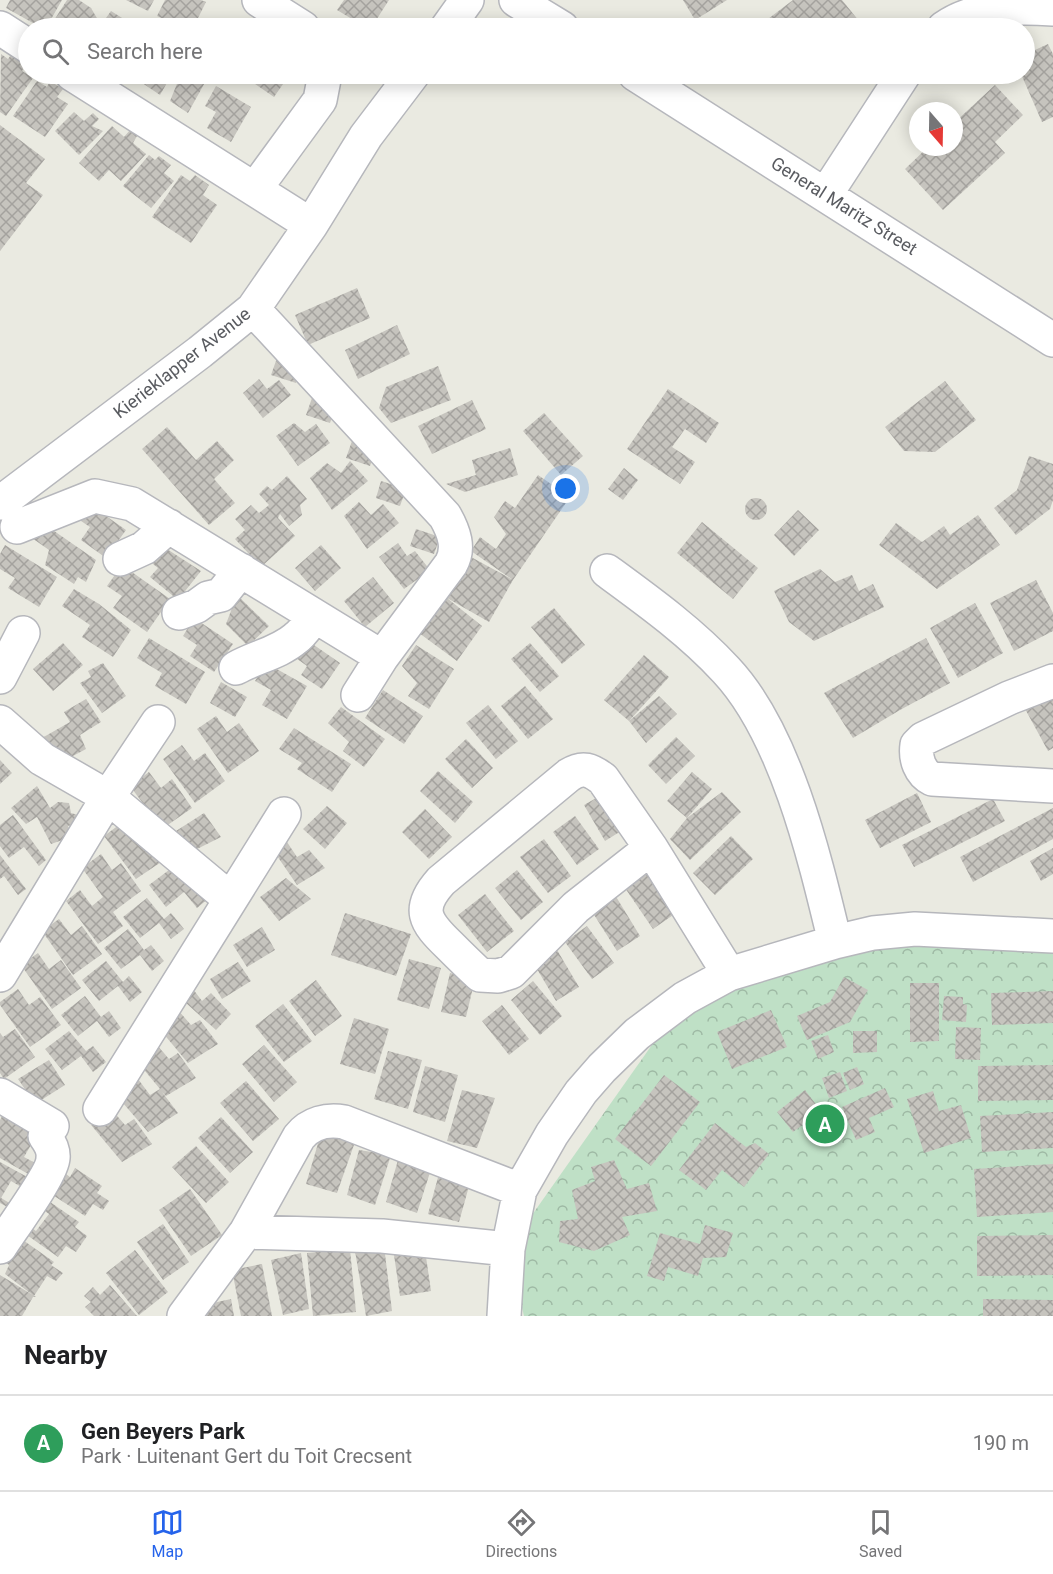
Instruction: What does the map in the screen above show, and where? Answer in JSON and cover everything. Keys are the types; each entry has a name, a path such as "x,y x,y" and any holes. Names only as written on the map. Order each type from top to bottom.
{"street":[{"path":"259,0 287,18"},
{"path":"454,18 467,0"},
{"path":"516,0 546,18"},
{"path":"964,18 990,10 1016,7 1053,9"},
{"path":"0,28 18,40"},
{"path":"88,84 310,225"},
{"path":"255,189 320,100 323,84"},
{"name":"Kierieklapper Avenue","path":"9,515 253,309 366,136 405,84"},
{"name":"General Maritz Street","path":"651,84 1053,340"},
{"path":"826,194 898,84"},
{"path":"253,309 445,516 454,535 456,548 451,564 382,657 358,695"},
{"path":"9,515 95,496 132,504 382,657"},
{"path":"120,559 144,548 169,526"},
{"path":"179,613 197,606 208,598 221,595 241,570"},
{"path":"607,571 658,609 727,670 764,723 787,778 815,860 836,942"},
{"path":"236,668 253,658 282,648 297,638 314,617"},
{"path":"0,677 24,633"},
{"path":"1053,681 1009,698 923,739 916,745 916,752 923,773 932,779 1053,786"},
{"path":"0,722 42,759 108,797 230,898"},
{"path":"0,975 108,797 158,722"},
{"path":"651,848 576,907 521,964 505,975 480,975 434,931 426,917 426,904 430,894 441,881 577,770 584,769 603,779 651,848 729,974"},
{"path":"100,1109 284,814"},
{"path":"504,1316 508,1249 520,1190 581,1092 637,1034 685,998 729,974 873,933 915,929 1053,936"},
{"path":"0,1095 52,1126 45,1136 51,1147 53,1158 48,1173 0,1246"},
{"path":"184,1316 246,1232 299,1137 314,1125 335,1120 344,1122 520,1190"},
{"path":"246,1232 382,1236 508,1249"}],"green space":[{"path":"873,933 1053,941 1053,1316 524,1316 508,1249 685,998"}],"building":[{"path":"10,0 62,0 52,18 24,18 6,8"},
{"path":"67,0 79,0 91,8 97,18 55,18"},
{"path":"126,0 154,0 148,11"},
{"path":"165,0 206,2 198,18 157,16"},
{"path":"344,0 389,0 377,18 350,18 337,10"},
{"path":"683,0 727,0 698,18 694,18"},
{"path":"793,0 842,0 857,18 769,18"},
{"path":"111,11 122,18 106,18"},
{"path":"1048,44 1053,54 1053,117 1042,122 1025,84 1035,84 1035,50"},
{"path":"1,54 8,59 11,55 18,60 18,84 29,84 6,116 0,112"},
{"path":"35,84 47,87 48,84 55,84 63,89 57,97 68,104 45,137 13,116"},
{"path":"144,84 166,84 160,95"},
{"path":"177,84 204,84 188,113 170,101"},
{"path":"255,84 283,84 274,97"},
{"path":"995,85 1023,115 995,142 1005,153 943,210 905,169 919,156 963,156 963,115"},
{"path":"216,86 251,107 231,142 207,128 216,112 205,106"},
{"path":"74,112 84,121 93,113 99,119 92,126 103,131 79,155 55,131"},
{"path":"0,125 45,159 26,183 43,195 0,251"},
{"path":"112,126 124,137 130,130 137,136 133,143 146,154 121,181 109,170 99,181 79,163"},
{"path":"149,155 155,160 159,156 171,165 164,173 174,181 151,208 123,186"},
{"path":"181,175 190,181 195,175 209,185 203,195 217,205 191,243 152,217"},
{"path":"357,288 370,318 308,345 295,315"},
{"path":"397,325 410,354 358,379 345,350"},
{"path":"277,358 301,366 296,383 271,375"},
{"path":"438,366 451,400 391,423 379,408 386,387"},
{"path":"259,379 267,389 279,380 291,395 263,418 243,393"},
{"path":"945,381 976,420 935,452 904,451 885,427"},
{"path":"668,389 719,423 706,443 685,429 672,447 695,462 680,484 627,449"},
{"path":"312,398 336,406 330,423 306,415"},
{"path":"472,400 486,429 432,454 418,426"},
{"path":"544,413 583,456 561,475 523,431"},
{"path":"294,423 305,432 316,424 330,443 298,466 276,436"},
{"path":"167,427 196,460 217,441 234,460 214,479 235,503 209,525 142,449"},
{"path":"352,441 376,449 370,466 346,458"},
{"path":"510,448 518,475 465,492 446,484 476,475 472,460"},
{"path":"1029,456 1053,464 1053,500 1050,509 1016,535 994,508 1017,490"},
{"path":"350,461 368,481 332,510 310,478 327,463 341,473"},
{"path":"624,468 638,480 623,500 608,489"},
{"path":"538,475 570,497 513,580 471,551 480,537 496,549 506,534 494,517 505,501 515,508"},
{"path":"287,476 307,499 300,505 302,515 289,526 280,514 278,518 295,536 261,567 235,539 245,530 235,519 251,505 259,513 269,505 259,494 267,486 272,490"},
{"path":"381,481 406,489 400,506 376,498"},
{"path":"756,498 764,501 767,509 764,517 756,520 748,517 745,509 748,501"},
{"path":"359,502 371,515 383,504 399,523 367,549 344,516"},
{"path":"89,504 126,530 106,558 81,540 90,527 78,519"},
{"path":"798,510 819,530 794,556 774,535"},
{"path":"978,515 1000,545 937,589 879,545 896,523 922,542 944,526 950,535"},
{"path":"702,522 758,568 733,599 677,553"},
{"path":"44,524 96,560 86,582 78,577 74,584 45,565 49,550 32,538"},
{"path":"416,529 440,537 434,554 410,546"},
{"path":"156,542 201,571 178,600 150,577 158,568 143,556"},
{"path":"398,543 407,556 415,551 430,570 404,589 379,557"},
{"path":"5,545 57,577 39,607 8,588 15,578 0,569 0,554"},
{"path":"321,545 341,568 315,591 295,568"},
{"path":"471,557 513,580 489,622 447,598"},
{"path":"122,565 170,599 147,632 113,608 122,596 107,586"},
{"path":"820,569 835,582 852,575 859,591 873,584 884,607 814,641 789,622 774,591"},
{"path":"373,577 394,603 365,627 344,601"},
{"path":"1036,580 1053,613 1053,631 1014,651 990,603"},
{"path":"74,589 99,604 131,630 113,657 82,637 90,625 62,606"},
{"path":"237,595 269,626 248,646 226,624"},
{"path":"447,598 482,626 457,661 419,633"},
{"path":"975,603 1003,653 958,678 930,628"},
{"path":"554,608 585,645 562,664 531,627"},
{"path":"194,618 233,644 214,672 190,656 197,645 183,636"},
{"path":"301,636 340,663 322,689 301,675 307,666 289,653"},
{"path":"149,638 205,672 186,704 155,686 162,673 137,658"},
{"path":"926,638 950,683 853,738 824,693"},
{"path":"63,643 83,665 53,691 33,669"},
{"path":"530,643 559,676 540,692 511,659"},
{"path":"416,645 454,669 429,709 408,696 417,683 402,666"},
{"path":"644,655 669,677 629,721 604,700"},
{"path":"103,663 126,696 102,713 80,683 91,677 88,671"},
{"path":"266,663 307,686 287,719 262,705 271,690 255,681"},
{"path":"221,682 247,697 235,717 210,703"},
{"path":"525,686 553,719 528,739 501,706"},
{"path":"383,690 423,716 404,744 365,718"},
{"path":"1053,693 1053,748 1048,751 1024,707"},
{"path":"659,696 677,714 646,743 629,721"},
{"path":"86,699 101,722 80,735 86,749 58,764 42,738 70,722 64,712"},
{"path":"488,705 518,741 496,759 466,723"},
{"path":"341,707 385,739 364,767 343,751 349,742 328,723"},
{"path":"216,716 227,732 239,723 259,751 228,773 197,729"},
{"path":"294,728 351,764 332,792 297,769 302,763 279,749"},
{"path":"676,737 695,756 666,784 648,765"},
{"path":"466,739 493,768 472,788 445,759"},
{"path":"182,745 194,761 205,753 225,781 195,803 163,759"},
{"path":"0,760 12,773 0,784"},
{"path":"438,771 473,802 455,823 420,791"},
{"path":"149,772 161,788 172,779 192,808 162,829 130,786"},
{"path":"692,772 712,789 687,818 667,801"},
{"path":"37,786 50,808 58,802 69,803 71,813 78,815 81,823 68,826 71,837 51,844 37,817 26,824 11,808"},
{"path":"722,792 741,812 690,860 670,839 687,818"},
{"path":"605,793 626,828 605,841 584,805"},
{"path":"917,793 931,822 880,848 865,820"},
{"path":"993,799 1005,821 914,867 902,845"},
{"path":"327,806 347,823 325,849 303,829"},
{"path":"1053,808 1053,839 973,882 960,857"},
{"path":"425,809 452,837 429,859 402,832"},
{"path":"204,813 221,837 193,851 176,831"},
{"path":"13,815 46,860 39,866 24,847 9,858 0,846 0,825"},
{"path":"575,816 599,849 577,865 553,832"},
{"path":"123,822 167,858 136,879 104,836"},
{"path":"283,836 297,857 309,850 325,868 297,885 273,850"},
{"path":"731,836 753,859 715,895 693,873"},
{"path":"544,839 571,876 548,893 520,857"},
{"path":"1053,848 1053,874 1041,881 1030,861"},
{"path":"101,854 112,870 121,863 141,891 113,912 123,926 98,944 66,901 80,890 92,906 103,897 82,868"},
{"path":"0,855 26,889 18,895 4,876 0,879"},
{"path":"173,867 189,887 196,882 209,898 197,908 184,892 166,907 149,885"},
{"path":"517,870 543,902 521,920 495,888"},
{"path":"649,872 676,913 653,929 625,888"},
{"path":"286,878 311,899 279,921 260,897"},
{"path":"485,894 514,931 487,952 458,915"},
{"path":"615,895 640,936 617,951 591,910"},
{"path":"147,898 164,919 171,913 184,929 171,939 159,923 140,938 123,917"},
{"path":"345,913 411,934 396,976 331,955"},
{"path":"59,919 71,935 82,926 102,954 73,975 42,931"},
{"path":"587,926 614,963 592,979 565,942"},
{"path":"262,927 275,950 247,967 233,945"},
{"path":"128,929 144,950 151,945 164,961 152,971 140,955 121,969 104,948"},
{"path":"557,950 579,987 556,1001 534,964"},
{"path":"38,953 49,969 61,960 81,988 52,1009 21,965"},
{"path":"409,959 441,968 429,1009 397,1000"},
{"path":"106,961 123,982 129,976 142,992 130,1002 118,986 99,1001 82,980"},
{"path":"238,962 251,981 222,999 210,979"},
{"path":"450,973 475,979 466,1017 441,1012"},
{"path":"844,977 868,990 850,1022 807,1040 797,1016 830,1002"},
{"path":"316,980 342,1016 315,1036 289,1001"},
{"path":"533,981 562,1016 540,1035 511,1000"},
{"path":"910,983 939,983 939,1041 910,1042"},
{"path":"190,985 202,1001 211,993 231,1014 216,1030 176,994"},
{"path":"18,989 29,1005 40,997 61,1025 30,1047 0,1005 0,1002"},
{"path":"1053,991 1053,1023 992,1025 991,993"},
{"path":"85,996 101,1017 109,1011 121,1028 109,1037 97,1021 78,1036 61,1015"},
{"path":"944,996 963,997 963,1004 967,1005 966,1022 942,1020"},
{"path":"283,1004 312,1041 284,1062 255,1026"},
{"path":"502,1005 529,1039 509,1055 482,1021"},
{"path":"178,1010 191,1025 200,1020 218,1044 188,1063 157,1026"},
{"path":"771,1010 787,1047 732,1069 717,1032"},
{"path":"354,1018 389,1029 375,1074 340,1064"},
{"path":"956,1027 981,1028 980,1060 955,1059"},
{"path":"15,1029 35,1057 4,1079 0,1073 0,1033 3,1037"},
{"path":"69,1031 86,1051 93,1046 106,1062 93,1072 81,1056 62,1070 45,1049"},
{"path":"853,1031 877,1031 877,1052 853,1053"},
{"path":"828,1035 834,1052 818,1059 811,1041"},
{"path":"156,1044 169,1059 178,1053 196,1078 166,1096 162,1092 178,1113 148,1132 116,1095 138,1079 150,1095 160,1089 135,1059"},
{"path":"264,1045 297,1082 274,1102 242,1064"},
{"path":"388,1051 422,1060 408,1109 374,1099"},
{"path":"49,1060 65,1085 35,1104 18,1079"},
{"path":"1053,1065 1053,1100 978,1101 978,1066"},
{"path":"425,1066 458,1075 445,1122 413,1112"},
{"path":"857,1067 864,1084 850,1090 843,1073"},
{"path":"840,1072 847,1091 829,1098 822,1078"},
{"path":"664,1075 700,1102 651,1166 615,1139"},
{"path":"246,1081 279,1119 253,1141 220,1103"},
{"path":"885,1088 894,1107 869,1118 875,1132 856,1140 842,1107"},
{"path":"462,1090 495,1098 477,1148 447,1141"},
{"path":"805,1090 821,1111 793,1132 777,1112"},
{"path":"933,1091 939,1111 961,1105 971,1138 924,1153 907,1099"},
{"path":"112,1110 125,1125 134,1119 152,1144 122,1162 91,1125"},
{"path":"5,1111 38,1133 24,1157 37,1164 30,1175 0,1158 0,1120"},
{"path":"1053,1112 1053,1148 982,1152 980,1116"},
{"path":"221,1117 253,1152 230,1173 198,1138"},
{"path":"826,1119 835,1136 818,1145 809,1128"},
{"path":"715,1123 746,1147 755,1143 769,1154 744,1187 722,1170 706,1190 679,1170"},
{"path":"322,1130 355,1142 337,1193 306,1184"},
{"path":"196,1146 229,1182 206,1203 172,1167"},
{"path":"359,1150 391,1155 375,1205 347,1195"},
{"path":"400,1153 433,1163 417,1213 386,1202"},
{"path":"614,1160 627,1189 649,1183 657,1211 622,1217 630,1235 594,1251 559,1242 560,1221 578,1219 572,1190 595,1181 591,1167"},
{"path":"0,1162 29,1178 23,1188 11,1181 1,1198 13,1205 11,1209 0,1203"},
{"path":"1053,1164 1053,1212 977,1217 974,1169"},
{"path":"75,1168 102,1186 97,1193 109,1201 103,1210 93,1204 85,1216 48,1192 62,1171 70,1177"},
{"path":"440,1170 471,1179 459,1222 428,1214"},
{"path":"190,1189 222,1235 191,1256 159,1210"},
{"path":"40,1195 79,1222 75,1227 87,1236 76,1252 66,1246 58,1257 17,1228 22,1221 36,1231 49,1214 34,1203"},
{"path":"163,1224 189,1262 163,1280 137,1242"},
{"path":"705,1225 733,1233 726,1257 703,1258 698,1276 668,1267 664,1281 647,1276 660,1233 700,1244"},
{"path":"13,1233 54,1262 51,1265 63,1273 56,1281 47,1276 34,1296 5,1274 9,1265 4,1261"},
{"path":"1053,1235 1053,1275 977,1276 977,1236"},
{"path":"384,1246 392,1311 366,1316 355,1251"},
{"path":"350,1249 356,1312 313,1316 307,1253"},
{"path":"135,1250 168,1292 139,1315 106,1273"},
{"path":"425,1250 431,1291 400,1296 394,1255"},
{"path":"301,1253 309,1309 283,1315 271,1260"},
{"path":"262,1264 272,1316 241,1316 232,1270"},
{"path":"0,1275 36,1297 33,1297 22,1316 0,1316"},
{"path":"110,1285 137,1316 94,1316 85,1307 91,1302 84,1296 93,1287 100,1295"},
{"path":"231,1299 234,1316 206,1316 204,1305"},
{"path":"983,1299 1053,1300 1053,1316 983,1316"}],"place":[{"name":"Gen Beyers Park","path":"825,1124"}]}
